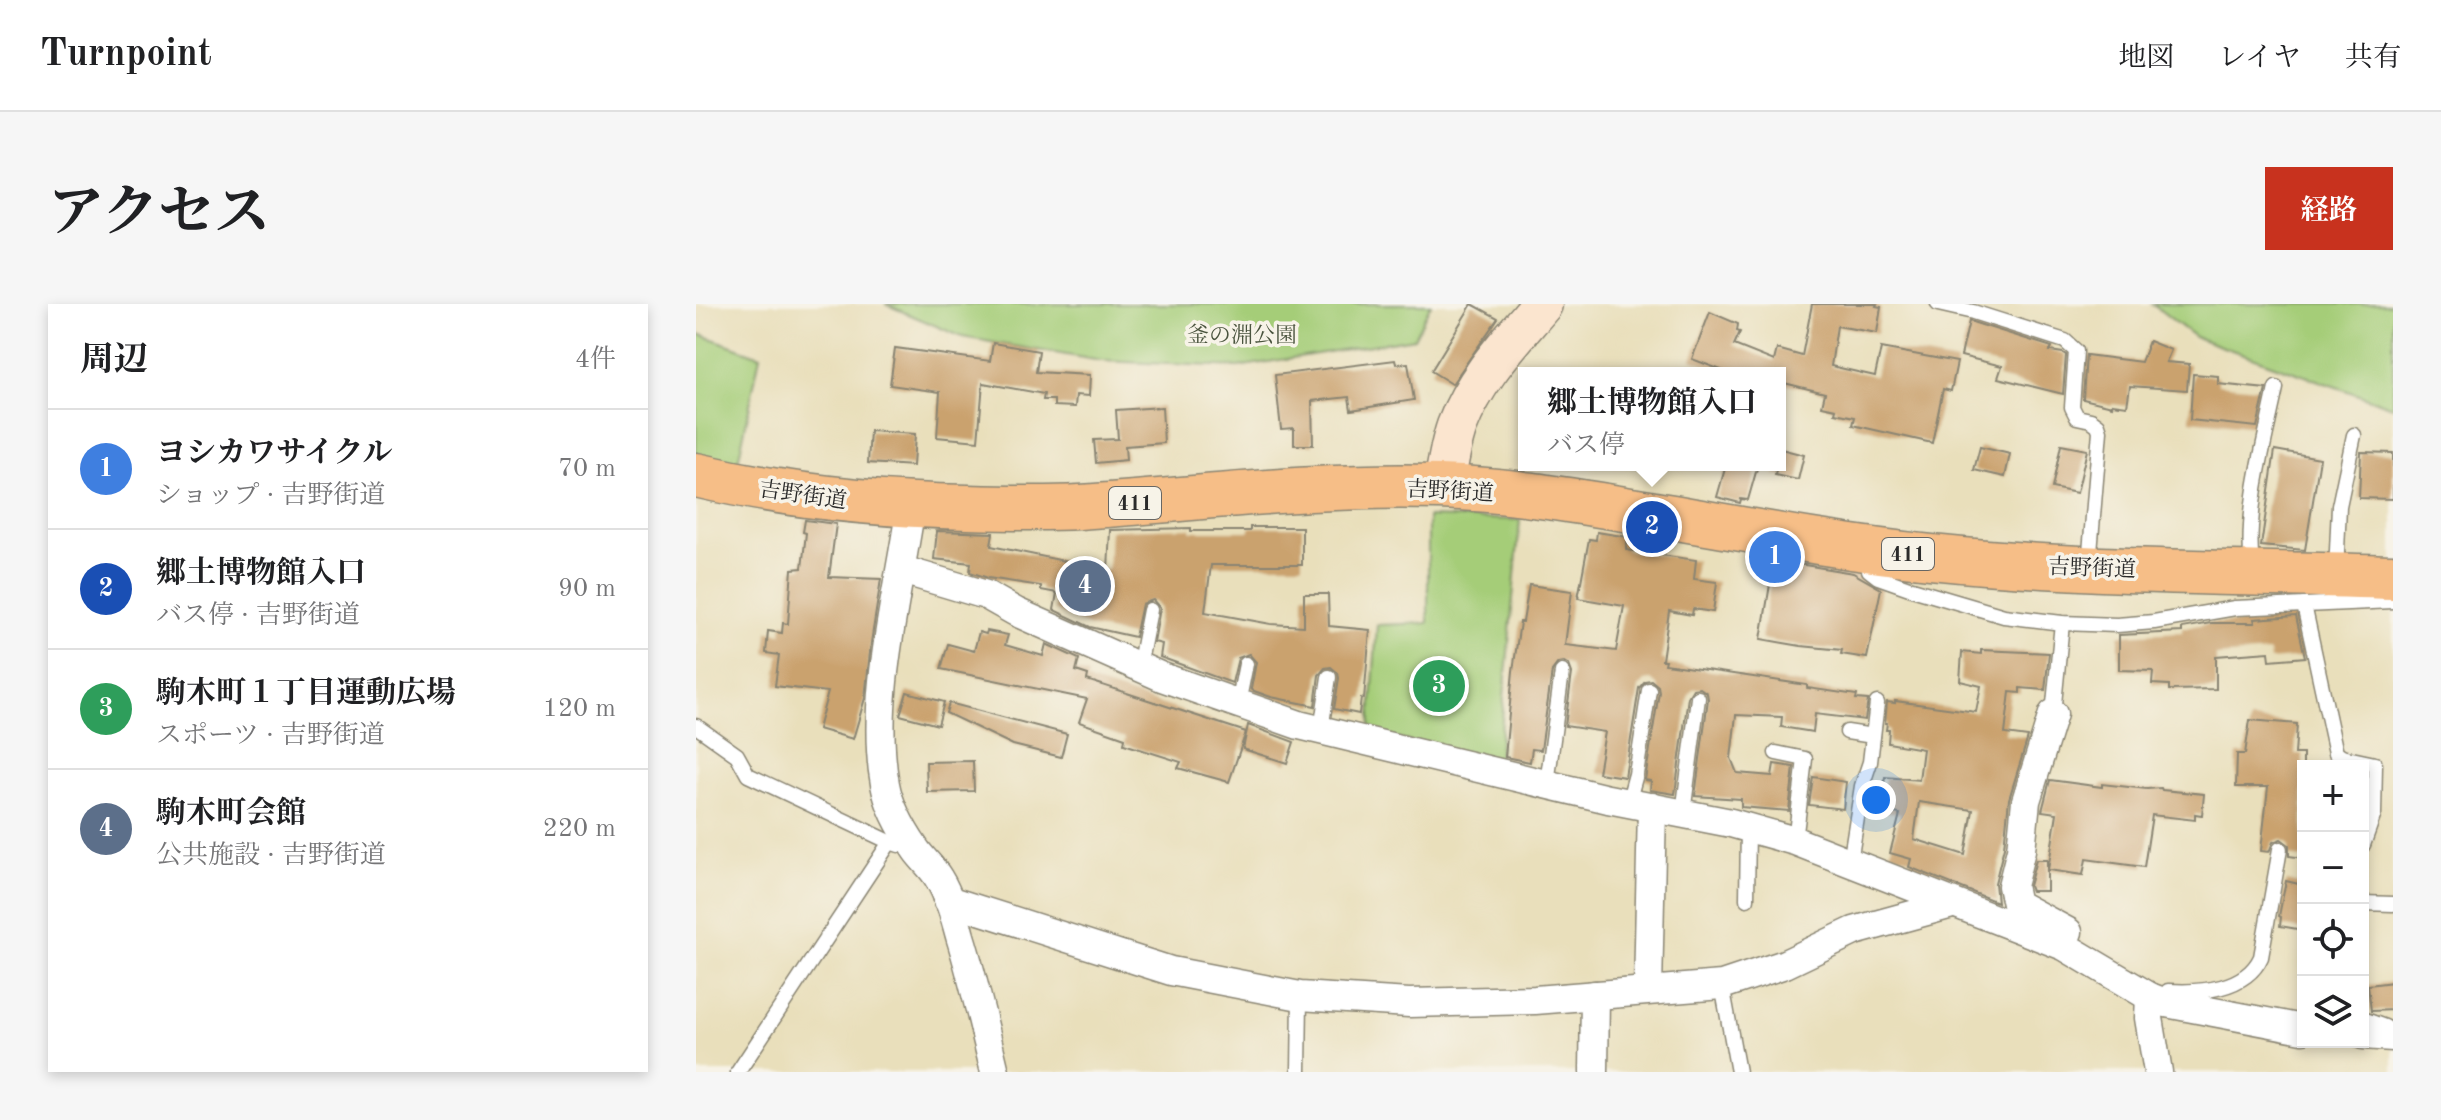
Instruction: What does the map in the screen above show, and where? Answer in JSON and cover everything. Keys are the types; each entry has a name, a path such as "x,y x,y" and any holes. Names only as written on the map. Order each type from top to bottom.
{"highway":[{"name":"吉野街道","path":"696,475 796,494 911,505 1074,507 1320,489 1444,487 1576,501 1864,548 1945,558 2088,567 2393,577"}],"street":[{"path":"1444,487 1452,441 1473,392 1489,367 1542,304"},
{"path":"911,505 881,710 881,748 889,802 903,845 939,878 948,900 966,955 995,1072"},
{"path":"902,570 986,595 1016,612 1139,667 1238,704 1321,730 1795,841 2064,946 2150,997 2166,1003 2297,1028"},
{"path":"2053,714 2026,801 2021,850 2012,886 2016,904 2112,960 2117,966 2119,979"},
{"path":"1640,805 1648,990"},
{"path":"948,900 1171,971 1300,996 1409,1003 1535,1000 1722,985 1785,964 1854,931 1952,904"},
{"path":"1594,1072 1595,995"},
{"path":"2150,997 2149,1018 2158,1072"}],"lane":[{"path":"1938,304 2065,341 2076,351 2072,407 2077,417 2091,420 2100,431 2088,567"},
{"path":"2253,572 2250,545 2256,488 2276,388"},
{"path":"2336,575 2339,506 2354,435"},
{"path":"1864,548 1869,570 1878,577 2004,616 2062,623 2117,625 2235,608 2393,601"},
{"path":"2304,605 2336,753 2356,760"},
{"path":"1139,667 1150,610"},
{"path":"2053,714 2062,623"},
{"path":"1238,704 1246,664"},
{"path":"1547,784 1562,672"},
{"path":"1321,730 1329,677"},
{"path":"1640,805 1636,774 1649,690"},
{"path":"1683,813 1698,698"},
{"path":"1850,862 1862,786 1870,762 1877,703"},
{"path":"696,726 737,755 748,775 903,845 738,1072"},
{"path":"1847,732 1873,736"},
{"path":"1776,753 1805,759 1795,841"},
{"path":"2369,763 2375,764 2369,813"},
{"path":"1747,899 1748,828"},
{"path":"2150,997 2160,991 2198,991 2233,983 2243,979 2257,966 2280,849"},
{"path":"2369,903 2393,904"},
{"path":"1722,985 1738,1072"},
{"path":"1299,1072 1300,996"},
{"path":"2369,1021 2385,1027 2381,1037"}],"green space":[{"name":"釜の淵公園","path":"885,304 1431,304 1414,338 1238,367 1101,361 962,337"},
{"path":"2152,304 2393,304 2393,407 2195,337"},
{"path":"696,333 760,356 738,462 696,461"},
{"path":"1428,517 1520,520 1498,764 1370,732 1377,625 1428,623"}],"building":[{"path":"1472,304 1498,318 1452,384 1431,371"},
{"path":"1812,304 1877,304 1881,307 1877,333 1837,326 1831,366 1875,376 1881,348 1957,362 1951,391 1943,389 1932,443 1853,425 1855,417 1835,413 1836,409 1822,406 1825,393 1786,383 1786,367 1713,367 1692,359 1710,312 1738,324 1737,331 1740,332 1734,345 1774,361 1777,349 1802,356"},
{"path":"1969,321 2052,347 2050,351 2066,355 2063,394 1998,378 2002,366 1961,356"},
{"path":"2149,341 2171,350 2166,362 2189,364 2187,390 2130,386 2127,406 2083,399 2086,355 2141,362"},
{"path":"993,343 1039,351 1036,372 1090,375 1089,396 1076,395 1075,407 1054,406 1054,400 1043,400 1044,394 983,383 978,441 937,437 940,392 890,385 895,348 990,361"},
{"path":"1395,360 1396,364 1408,363 1414,400 1351,410 1349,397 1312,401 1313,445 1294,445 1294,428 1281,429 1275,375"},
{"path":"2193,374 2218,376 2218,384 2266,389 2257,427 2190,420"},
{"path":"1162,407 1164,443 1125,446 1126,460 1096,463 1094,440 1118,439 1116,410"},
{"path":"870,431 915,434 913,466 868,463"},
{"path":"2061,445 2087,450 2077,493 2052,488"},
{"path":"1980,447 2010,454 2005,477 1974,470"},
{"path":"1786,450 1804,455 1798,480 1775,475 1776,471 1786,471"},
{"path":"2275,450 2320,458 2305,550 2261,546"},
{"path":"2361,452 2393,453 2393,499 2359,498"},
{"path":"1724,471 1756,471 1748,500 1741,499 1740,503 1717,497"},
{"path":"805,520 836,524 829,577 881,579 865,698 853,739 818,729 828,692 775,686 779,655 766,653 768,631 782,633 783,623 788,624 792,569 802,568"},
{"path":"1250,527 1302,527 1302,565 1211,565 1205,612 1271,624 1304,626 1304,594 1328,594 1329,626 1370,630 1364,699 1361,698 1359,714 1334,709 1339,678 1331,667 1325,668 1319,675 1315,706 1271,697 1251,689 1256,662 1249,654 1238,658 1232,683 1160,657 1162,644 1154,642 1160,608 1153,600 1142,604 1135,637 1090,627 1054,610 1057,593 1041,590 1041,586 988,578 970,572 971,563 934,559 937,531 993,533 991,546 1108,570 1110,530 1191,528 1191,531 1250,531"},
{"path":"1597,532 1628,537 1626,550 1696,560 1694,579 1717,582 1713,612 1693,609 1692,615 1669,611 1662,660 1666,660 1665,664 1807,685 1807,688 1857,695 1856,699 1868,700 1865,720 1815,714 1813,732 1781,727 1782,717 1736,715 1731,758 1737,773 1772,776 1774,764 1794,767 1789,811 1741,807 1741,799 1695,796 1708,699 1707,693 1700,688 1693,689 1688,697 1675,794 1650,790 1651,781 1645,780 1659,692 1658,686 1651,680 1645,681 1639,688 1625,777 1598,773 1605,732 1565,726 1572,673 1564,662 1558,663 1552,671 1541,750 1532,749 1530,762 1505,757 1513,671 1529,585 1572,591 1565,645 1616,651 1624,606 1578,598 1589,539 1596,540"},
{"path":"1774,560 1853,573 1881,589 1867,658 1841,654 1842,650 1761,639"},
{"path":"2296,616 2305,657 2270,660 2269,652 2216,656 2216,689 2169,690 2169,685 2152,684 2153,671 2119,670 2119,635 2182,632 2182,628 2211,623 2255,623 2254,619"},
{"path":"987,631 1008,635 1005,645 1043,656 1046,644 1079,659 1076,671 1088,675 1087,680 1246,732 1229,782 1178,768 1181,762 1124,744 1125,738 1079,722 1087,699 941,669 948,644 974,651 979,632 986,634"},
{"path":"1981,650 2049,653 2045,690 2020,688 2020,693 2010,692 2005,734 2028,737 2009,799 2004,847 1995,883 1997,902 1909,867 1911,859 1890,853 1900,814 1880,811 1885,777 1919,780 1923,749 1888,743 1889,730 1886,730 1885,723 1887,702 1976,712 1981,686 1960,681 1962,652 1981,654","holes":["1919,802 1973,810 1965,855 1914,839"]},
{"path":"907,692 944,702 938,725 900,715"},
{"path":"949,703 1067,734 1061,757 1013,745 946,713"},
{"path":"2250,720 2297,724 2295,754 2303,754 2303,760 2297,760 2297,857 2289,856 2289,845 2281,839 2273,842 2269,852 2261,851 2268,787 2236,787 2237,754 2245,754"},
{"path":"1248,725 1294,742 1287,763 1243,749"},
{"path":"973,761 974,791 927,792 926,762"},
{"path":"1813,777 1846,782 1843,809 1809,805"},
{"path":"2050,780 2204,794 2202,815 2195,814 2195,820 2152,815 2144,867 2086,859 2083,875 2048,870 2057,813 2042,811"},
{"path":"2036,860 2047,860 2047,891 2031,891 2029,886"},
{"path":"2286,881 2297,884 2297,929 2280,926"},
{"path":"2393,982 2393,1010 2371,1011 2369,985"}],"place":[{"name":"郷土博物館入口","path":"1652,527"},
{"name":"ヨシカワサイクル","path":"1775,557"},
{"name":"駒木町会館","path":"1085,586"},
{"name":"駒木町１丁目運動広場","path":"1439,686"}]}
